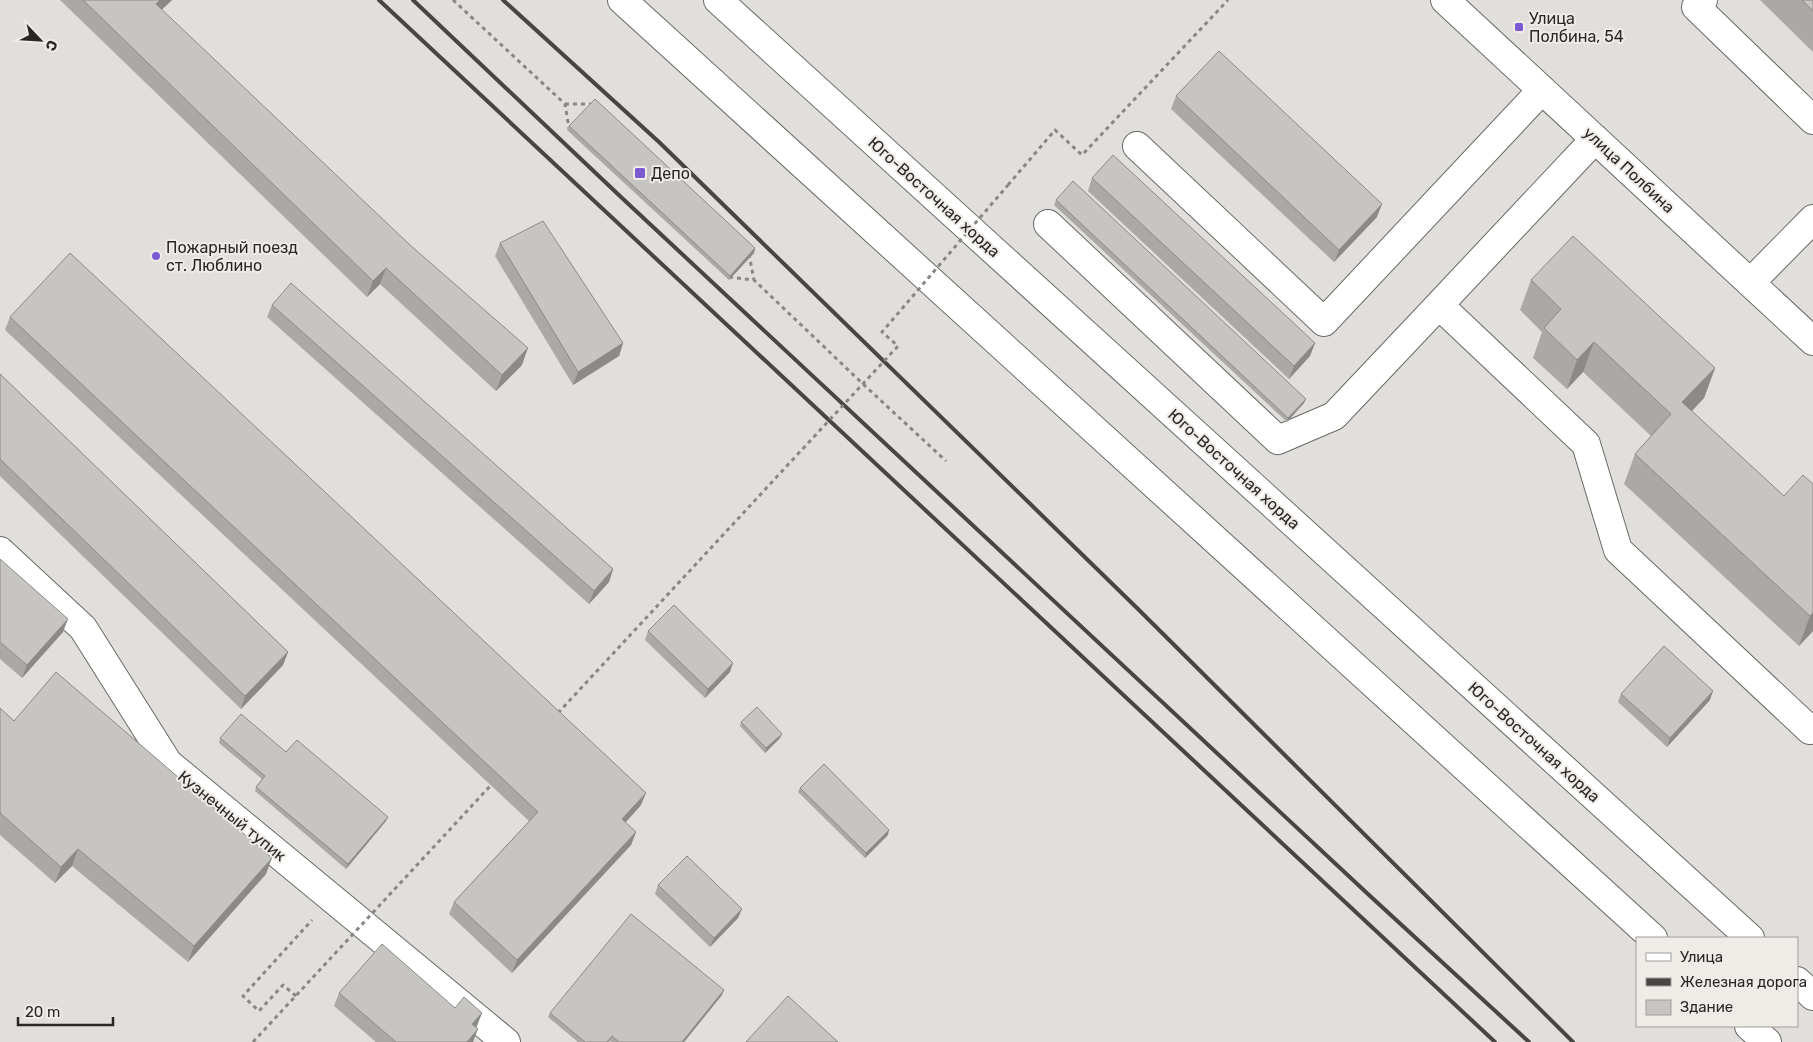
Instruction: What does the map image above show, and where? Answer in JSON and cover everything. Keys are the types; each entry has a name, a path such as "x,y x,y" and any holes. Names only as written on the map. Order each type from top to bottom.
{"main road":[{"path":"622,0 1652,937"},
{"name":"Юго-Восточная хорда","path":"718,0 1749,937"},
{"name":"улица Полбина","path":"1445,0 1813,341"},
{"path":"1703,0 1696,7 1813,120"},
{"path":"1137,146 1324,322 1542,90"},
{"path":"1048,224 1278,440 1334,416 1595,139"},
{"path":"1751,282 1813,219"},
{"path":"1439,306 1586,444 1618,550 1810,730 1813,727"},
{"name":"Кузнечный тупик","path":"0,551 83,628 168,763 506,1042"},
{"path":"1798,982 1813,996"},
{"path":"1750,1027 1767,1042"}],"path":[{"path":"453,0 565,104 569,128 576,135"},
{"path":"552,719 898,346 882,332 1055,130 1082,156 1228,0"},
{"path":"565,104 590,104 597,111"},
{"path":"743,248 750,254 754,280 946,461"},
{"path":"722,271 729,277 754,280"},
{"path":"253,1042 498,778"},
{"path":"296,996 283,985 260,1011 243,996 314,918"}],"building":[{"path":"83,0 160,0 156,4 410,245 528,348 502,375 386,268 373,281"},
{"path":"1802,0 1813,0 1813,11"},
{"path":"1219,51 1382,204 1339,250 1176,96"},
{"path":"595,99 755,248 730,276 569,126"},
{"path":"1113,155 1315,343 1294,366 1092,178"},
{"path":"1073,181 1306,399 1288,418 1056,200"},
{"path":"543,221 623,343 578,372 500,243"},
{"path":"1573,236 1715,368 1682,402 1784,496 1803,475 1813,484 1813,613 1810,616 1635,454 1671,414 1594,342 1577,360 1544,328 1561,309 1531,280"},
{"path":"70,253 646,793 622,819 636,832 517,960 454,902 538,812 10,317"},
{"path":"291,283 613,569 594,591 272,305"},
{"path":"0,374 288,652 245,696 0,459"},
{"path":"0,559 68,619 27,665 0,642"},
{"path":"674,605 733,663 708,689 648,631"},
{"path":"1664,646 1713,691 1670,738 1621,694"},
{"path":"56,672 272,858 194,946 78,849 61,867 0,813 0,708 14,721"},
{"path":"757,707 782,734 766,748 741,722"},
{"path":"241,714 286,752 297,740 388,817 348,864 256,787 265,776 220,738"},
{"path":"824,764 889,830 866,853 800,788"},
{"path":"687,856 742,909 714,938 658,885"},
{"path":"631,914 724,990 682,1042 619,1042 612,1036 607,1042 585,1042 550,1013"},
{"path":"382,944 455,1008 464,997 482,1013 472,1024 478,1029 467,1042 396,1042 339,993"},
{"path":"788,996 838,1042 746,1042"}],"railway":[{"path":"379,0 1495,1042"},
{"path":"413,0 622,198 1529,1042"},
{"path":"503,0 659,142 1138,609 1573,1042"}],"place":[{"name":"Улица Полбина, 54","path":"1519,27"},
{"name":"Депо","path":"640,173"},
{"name":"Пожарный поезд ст. Люблино","path":"156,256"}]}
